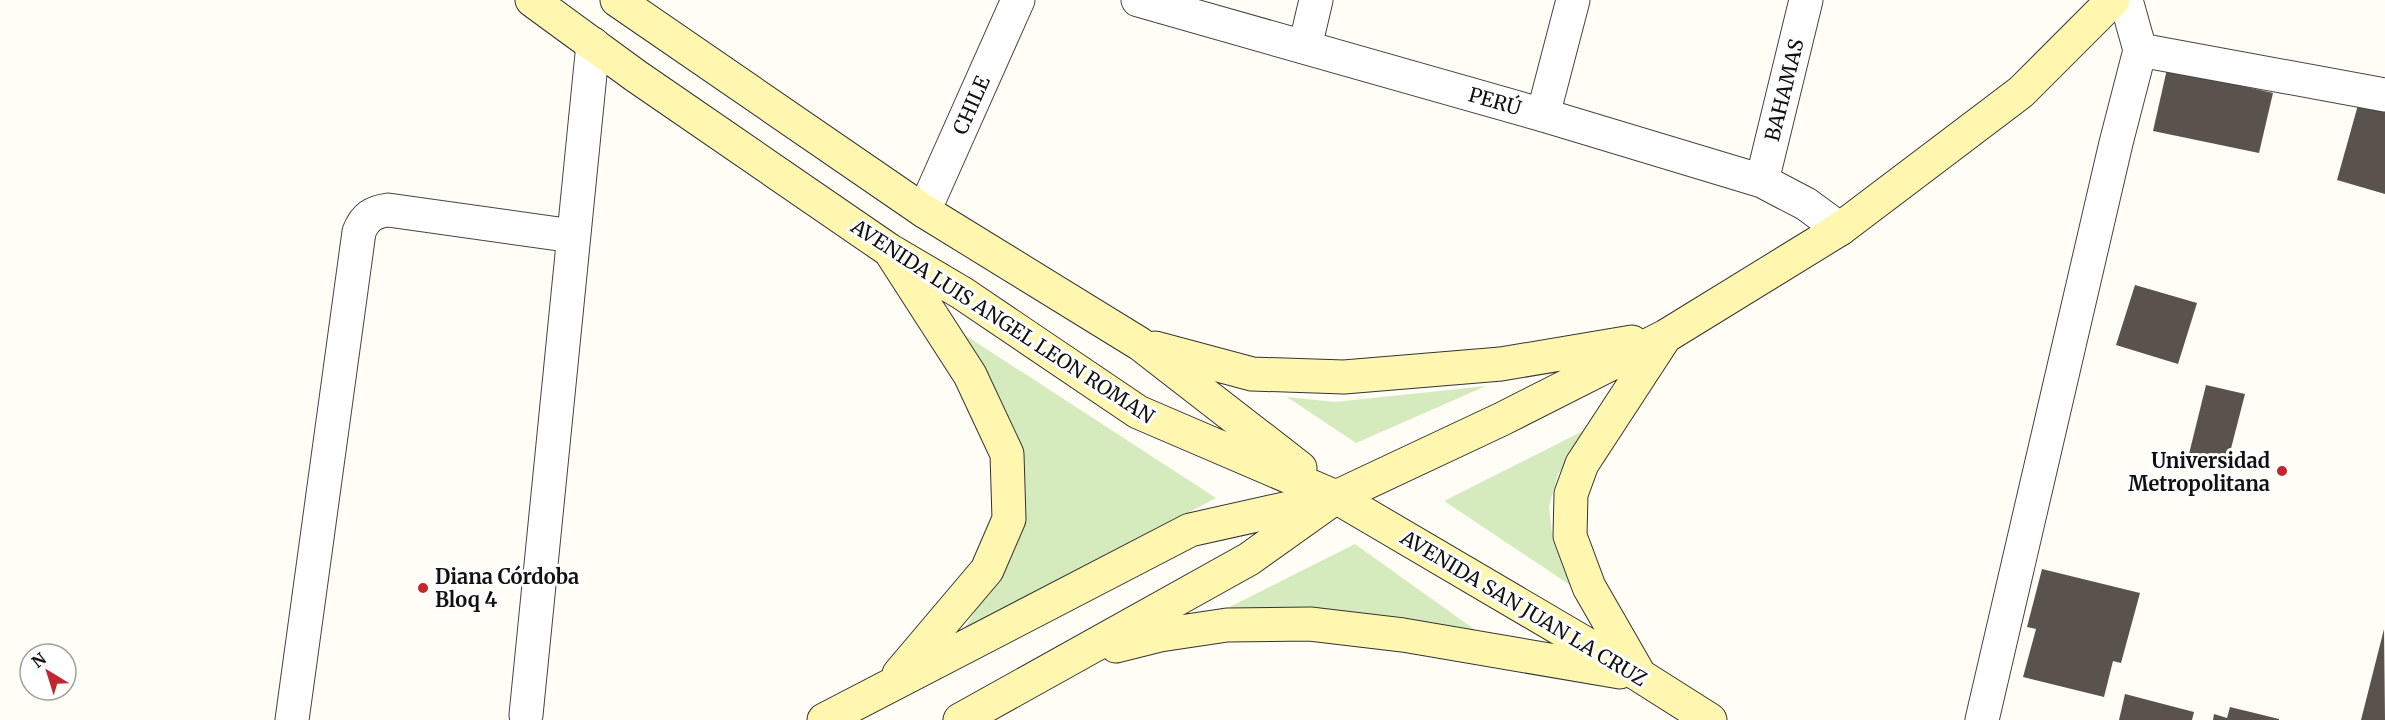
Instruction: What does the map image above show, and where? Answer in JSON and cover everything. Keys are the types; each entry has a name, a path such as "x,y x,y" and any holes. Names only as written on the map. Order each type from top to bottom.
{"main road":[{"name":"AVENIDA LUIS ANGEL LEON ROMAN","path":"532,0 636,76 889,250 962,293 1138,412 1336,497"},
{"path":"617,0 924,211 1140,344 1336,497"},
{"path":"960,720 1249,559 1336,497 1502,419 1666,336 1840,229 2021,92 2113,0"},
{"path":"888,687 987,570 1009,519 1006,454 970,375 921,303 889,250"},
{"path":"1140,344 1252,374 1344,376 1501,364 1666,336"},
{"path":"1640,675 1589,587 1581,567 1570,536 1571,494 1582,464 1666,336"},
{"path":"824,720 1190,530 1336,497"},
{"name":"AVENIDA SAN JUAN LA CRUZ","path":"1336,497 1640,675 1710,720"},
{"path":"1080,655 1160,635 1227,625 1310,624 1403,635 1640,675"}],"street":[{"name":"CHILE","path":"924,211 1018,0"},
{"name":"PERÚ","path":"1138,0 1544,115 1762,181 1806,204 1840,229"},
{"path":"1305,47 1316,0"},
{"path":"1544,115 1573,0"},
{"name":"BAHAMAS","path":"1762,181 1806,0"},
{"path":"1982,720 2116,142 2140,50 2126,0"},
{"path":"526,715 593,44"},
{"path":"2140,50 2385,95"},
{"path":"292,720 358,244 363,223 378,211 388,210 573,236"}],"green space":[{"path":"965,335 1216,498 963,631 998,572 1014,434"},
{"path":"1486,386 1356,443 1287,397 1335,402"},
{"path":"1595,425 1558,474 1549,506 1553,542 1573,587 1444,501"},
{"path":"1355,544 1485,637 1208,618"}],"building":[{"path":"2167,69 2273,93 2259,153 2153,131"},
{"path":"2358,105 2385,112 2385,194 2337,180"},
{"path":"2135,285 2197,303 2178,364 2116,345"},
{"path":"2206,385 2245,394 2226,468 2188,458"},
{"path":"2042,569 2140,593 2121,663 2113,661 2104,697 2023,677 2036,629 2027,627"},
{"path":"2384,629 2385,720 2361,720"},
{"path":"2125,694 2194,712 2192,720 2119,720"},
{"path":"2230,707 2279,720 2213,720 2214,714 2227,718"}],"place":[{"name":"Universidad Metropolitana","path":"2282,471"},
{"name":"Diana Córdoba Bloq 4","path":"423,588"}]}
